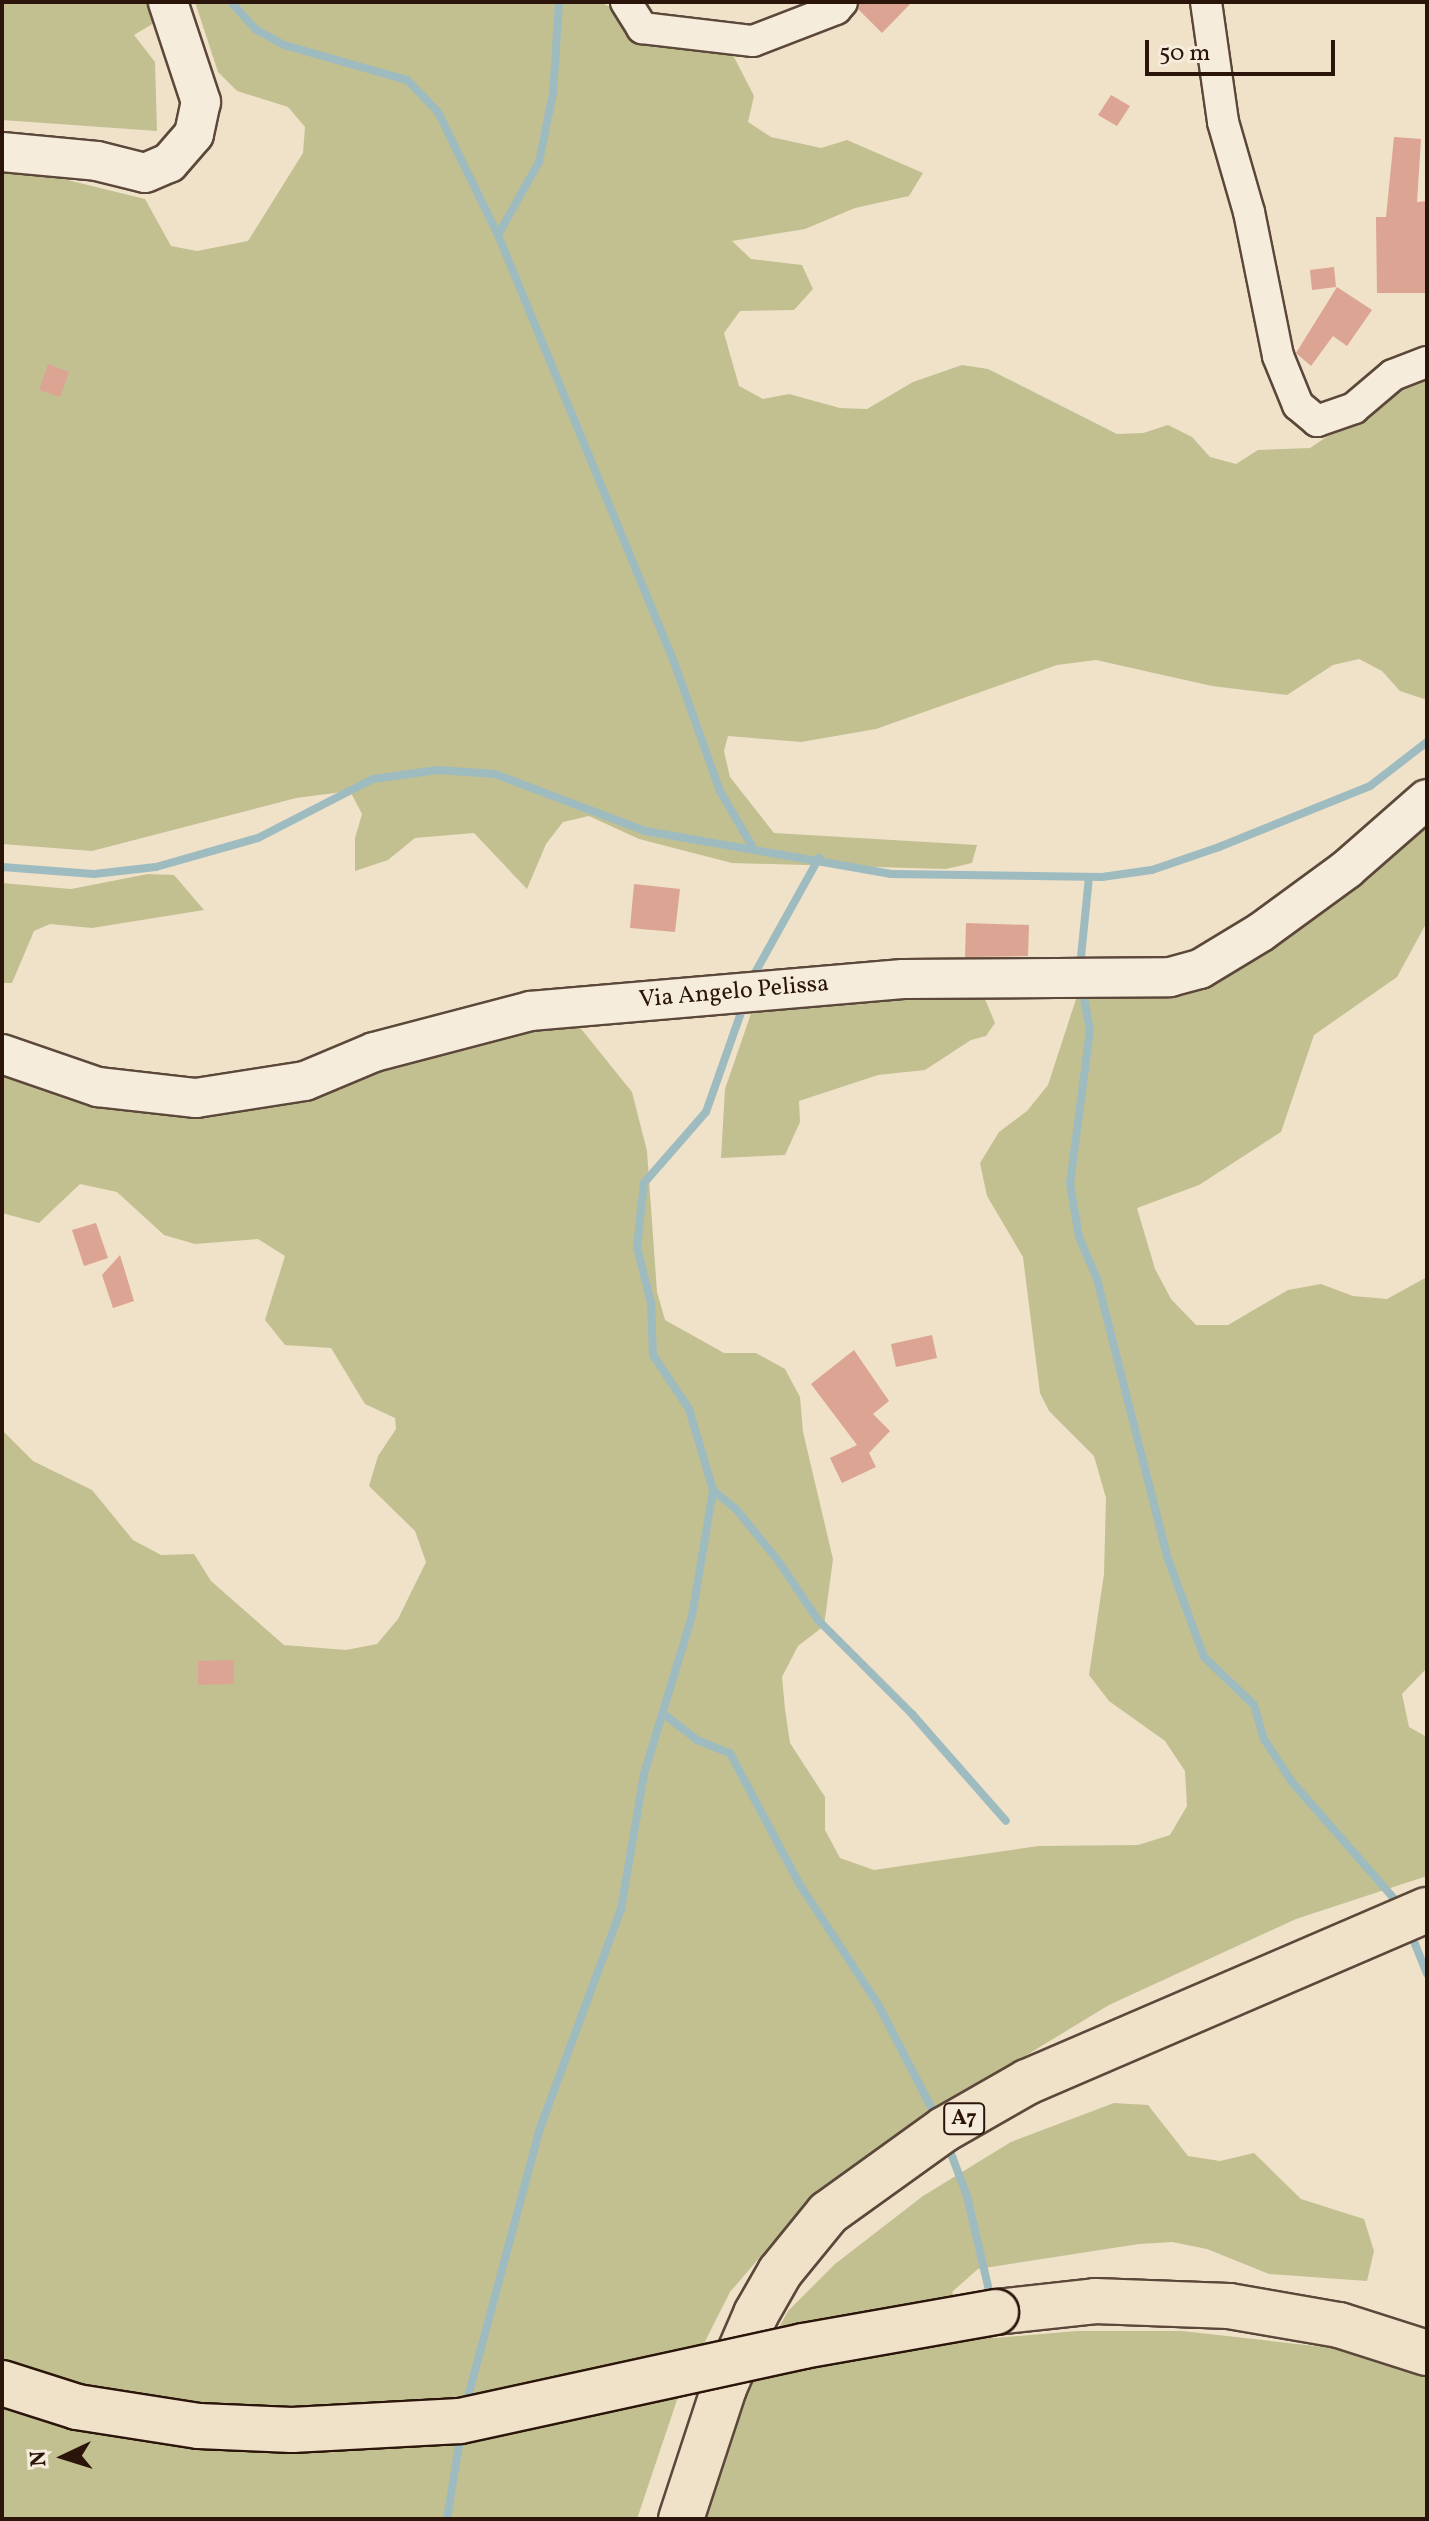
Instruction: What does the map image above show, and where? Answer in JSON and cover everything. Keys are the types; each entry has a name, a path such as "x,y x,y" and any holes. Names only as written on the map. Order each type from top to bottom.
{"highway":[{"name":"A7","path":"681,2519 724,2388 756,2314 780,2272 828,2213 934,2137 1027,2082 1427,1910"},
{"path":"2,2383 77,2407 199,2426 292,2430 460,2421 803,2346 996,2312 1095,2301 1229,2306 1339,2325 1427,2353"}],"street":[{"path":"2,152 97,161 145,173 169,163 194,134 201,102 168,2"},
{"path":"626,2 642,28 753,41 836,9 842,2"},
{"path":"1206,2 1223,122 1249,212 1278,356 1298,405 1317,421 1354,408 1393,375 1427,362"},
{"name":"Via Angelo Pelissa","path":"2,1054 98,1087 196,1098 305,1081 374,1052 530,1011 903,979 1170,977 1200,969 1261,932 1347,869 1427,799"}],"shaded area":[{"path":"2,2 153,2 154,23 134,35 155,62 157,131 2,120"},
{"path":"195,2 600,2 690,46 733,55 754,96 748,122 771,137 821,148 847,140 923,173 909,196 855,208 805,229 732,241 751,259 802,265 813,289 794,310 740,311 724,333 739,386 763,399 789,394 840,408 867,409 913,382 962,365 988,369 1117,434 1143,433 1168,425 1192,437 1210,457 1236,464 1258,450 1310,448 1392,393 1427,380 1427,700 1400,691 1382,671 1359,659 1333,665 1287,695 1212,686 1096,660 1057,665 876,729 801,742 728,736 724,751 730,777 774,833 977,845 972,863 946,869 732,863 639,839 589,816 563,822 546,844 527,889 474,833 415,838 388,860 355,871 355,838 362,814 350,791 296,798 92,851 2,844 2,164 145,199 171,246 197,251 248,241 303,153 305,127 288,107 237,91 218,72"},
{"path":"1427,817 1427,922 1397,977 1314,1035 1281,1132 1199,1185 1137,1208 1155,1269 1171,1299 1196,1325 1228,1325 1288,1290 1321,1284 1353,1296 1387,1299 1427,1277 1427,1668 1402,1694 1409,1727 1427,1737 1427,1876 1296,1919 1109,2005 941,2107 818,2190 730,2292 680,2391 637,2519 2,2519 2,1430 33,1461 92,1490 133,1540 161,1555 194,1554 211,1581 284,1645 346,1650 377,1644 398,1619 426,1562 415,1531 369,1486 378,1456 396,1429 395,1418 365,1404 331,1348 285,1345 265,1320 285,1256 258,1239 195,1244 164,1235 117,1192 80,1184 39,1223 2,1213 2,1067 126,1105 393,1060 574,1020 632,1092 647,1151 657,1292 665,1320 724,1353 756,1353 785,1369 800,1397 803,1432 833,1559 824,1626 798,1646 782,1677 790,1743 825,1797 825,1830 840,1858 874,1870 1038,1846 1138,1845 1170,1835 1187,1806 1185,1771 1165,1741 1109,1701 1089,1675 1104,1574 1106,1498 1094,1456 1049,1411 1040,1393 1023,1257 987,1196 980,1163 999,1132 1027,1111 1048,1085 1077,996 1120,995"},
{"path":"148,874 174,875 204,910 92,928 50,924 34,931 12,983 2,983 2,883 71,889"},
{"path":"982,992 995,1023 986,1036 971,1040 925,1070 878,1075 799,1101 800,1122 785,1155 721,1158 725,1089 755,1002"},
{"path":"1114,2103 1148,2105 1188,2156 1220,2161 1254,2153 1301,2199 1364,2219 1374,2251 1367,2281 1269,2274 1207,2249 1172,2242 1139,2244 978,2269 952,2292 967,2320 994,2338 1077,2331 1182,2331 1351,2350 1427,2373 1427,2519 697,2519 743,2392 788,2311 835,2264 923,2196 1011,2142"}],"building":[{"path":"860,2 912,2 882,33 858,9"},
{"path":"1111,95 1130,106 1117,126 1098,115"},
{"path":"1394,137 1421,139 1417,202 1427,201 1427,293 1377,293 1376,217 1386,217"},
{"path":"1334,267 1336,287 1312,290 1310,270"},
{"path":"1337,287 1372,310 1347,346 1333,336 1311,366 1296,353"},
{"path":"48,364 69,372 60,397 39,390"},
{"path":"634,884 680,889 675,932 630,928"},
{"path":"966,923 1029,925 1028,956 965,957"},
{"path":"96,1223 108,1258 84,1266 72,1230"},
{"path":"120,1255 134,1301 113,1308 102,1275"},
{"path":"932,1335 937,1358 896,1367 891,1344"},
{"path":"854,1350 889,1401 873,1414 890,1431 869,1453 876,1467 842,1483 830,1458 857,1445 811,1384"},
{"path":"234,1660 234,1684 198,1685 198,1661"}],"waterway":[{"path":"231,2 255,29 284,45 407,80 438,112 498,235 674,662 720,791 752,846"},
{"path":"498,235 539,162 553,93 559,2"},
{"path":"2,867 94,874 156,867 258,838 373,779 437,770 495,774 645,831 891,874 1102,877 1152,870 1219,847 1370,786 1427,742"},
{"path":"751,980 819,858"},
{"path":"1080,967 1089,877"},
{"path":"1082,988 1090,1030 1070,1183 1079,1237 1097,1279 1168,1559 1204,1657 1254,1705 1264,1739 1292,1782 1398,1903"},
{"path":"465,2408 539,2131 621,1909 644,1774 692,1616 713,1490 689,1409 653,1355 651,1303 637,1247 644,1183 706,1112 744,1004"},
{"path":"713,1490 736,1509 779,1562 818,1620 912,1714 1006,1821"},
{"path":"665,1715 697,1740 730,1753 800,1885 878,2004 931,2107"},
{"path":"1415,1944 1427,1974"},
{"path":"950,2151 967,2196 990,2295"},
{"path":"447,2519 461,2433"}]}
